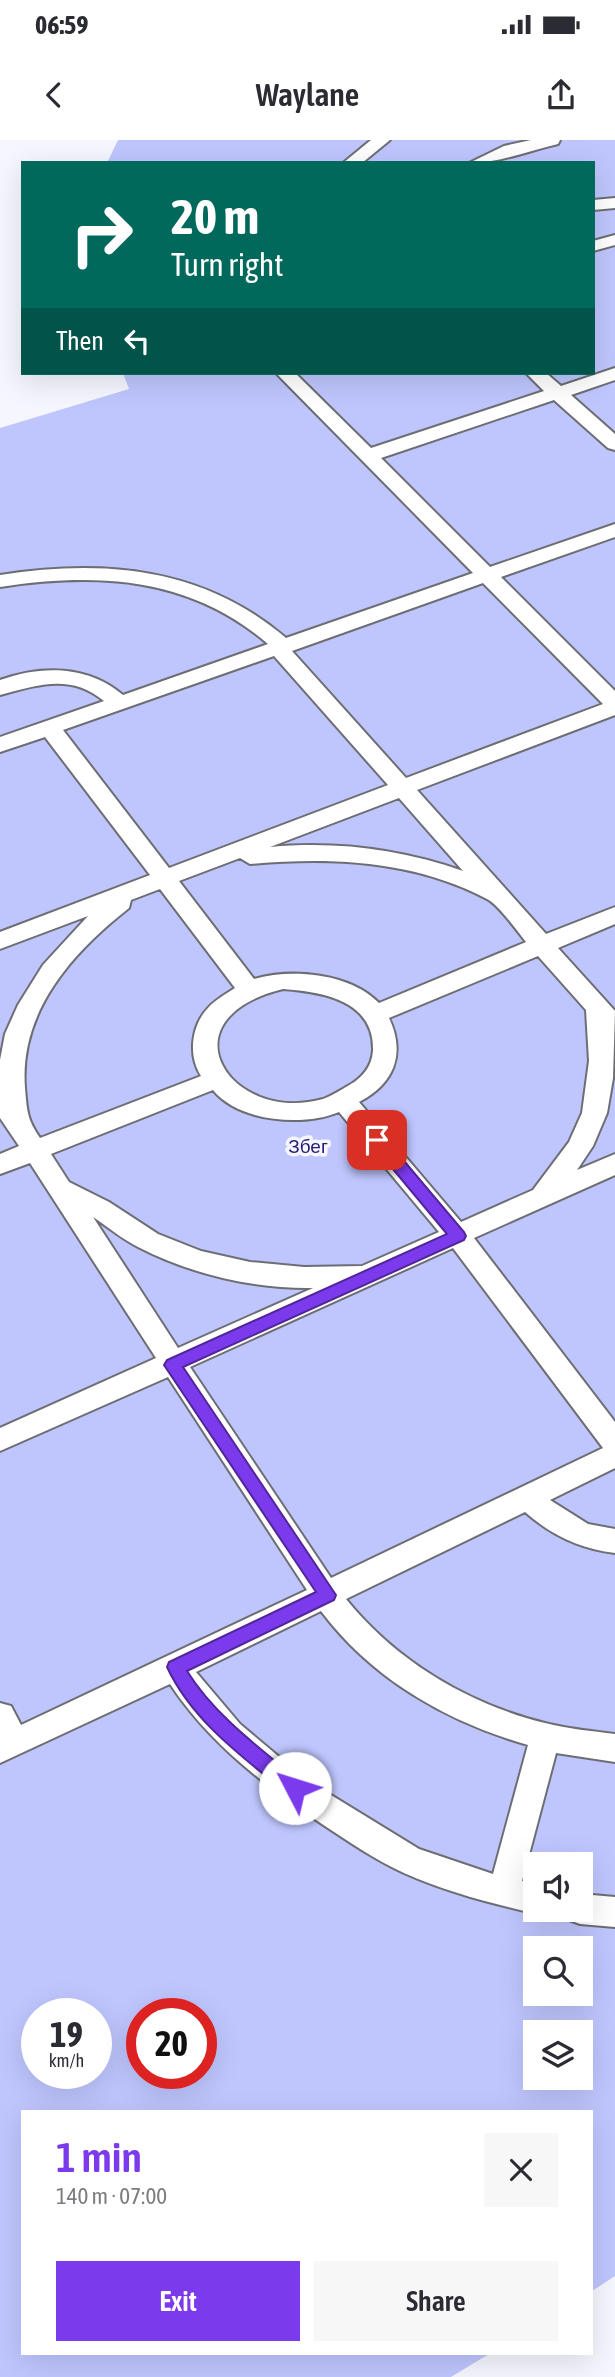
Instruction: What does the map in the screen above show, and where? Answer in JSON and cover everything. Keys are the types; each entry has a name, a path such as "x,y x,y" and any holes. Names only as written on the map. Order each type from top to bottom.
{"lane":[{"path":"354,161 382,140"},
{"path":"480,161 505,145 552,140"},
{"path":"505,145 525,161"},
{"path":"595,205 615,203"},
{"path":"595,245 615,240"},
{"path":"367,456 615,374"},
{"path":"0,941 615,705 287,375"},
{"path":"537,375 615,444"},
{"path":"0,745 615,530"},
{"path":"0,581 80,572 133,576 183,587 228,605 266,629 615,1027"},
{"path":"0,663 7,685 41,677 82,680 100,686 119,703"},
{"path":"50,729 249,989"},
{"path":"17,1124 11,1087 12,1064 20,1023 62,957 96,922 165,878 243,857 300,851 357,852 426,866 465,879 502,899"},
{"path":"374,1014 615,915"},
{"path":"283,981 318,983 351,994 374,1014 385,1037 384,1061 370,1084 345,1102 311,1112 274,1112 239,1100 215,1080 203,1055 206,1030 222,1006 249,989 283,981"},
{"path":"543,1196 580,1146 598,1102 603,1057 598,1008"},
{"path":"0,1164 215,1080"},
{"path":"0,1098 62,1189 173,1365 327,1595 370,1646 420,1683 489,1720 545,1737 615,1748"},
{"path":"345,1102 458,1236 615,1443"},
{"path":"0,1440 173,1365 615,1164"},
{"path":"62,1189 99,1208 148,1240 206,1263 270,1276 336,1278 376,1272"},
{"path":"5,1736 176,1667 615,1455"},
{"path":"527,1496 549,1518 578,1534 615,1541"},
{"path":"176,1667 190,1691 235,1739 295,1788 367,1836 417,1864 523,1896"},
{"path":"504,1891 545,1737"},
{"path":"593,1910 615,1912"}],"green space":[{"name":"Збег","path":"118,140 615,140 615,2276 593,2290 593,2110 21,2110 21,2355 487,2355 451,2377 0,2377 0,428 129,389 124,375 595,375 595,161 108,161"}],"route":[{"path":"295,1788 235,1739 190,1691 176,1667 327,1595 173,1365 458,1236 377,1140"}]}
